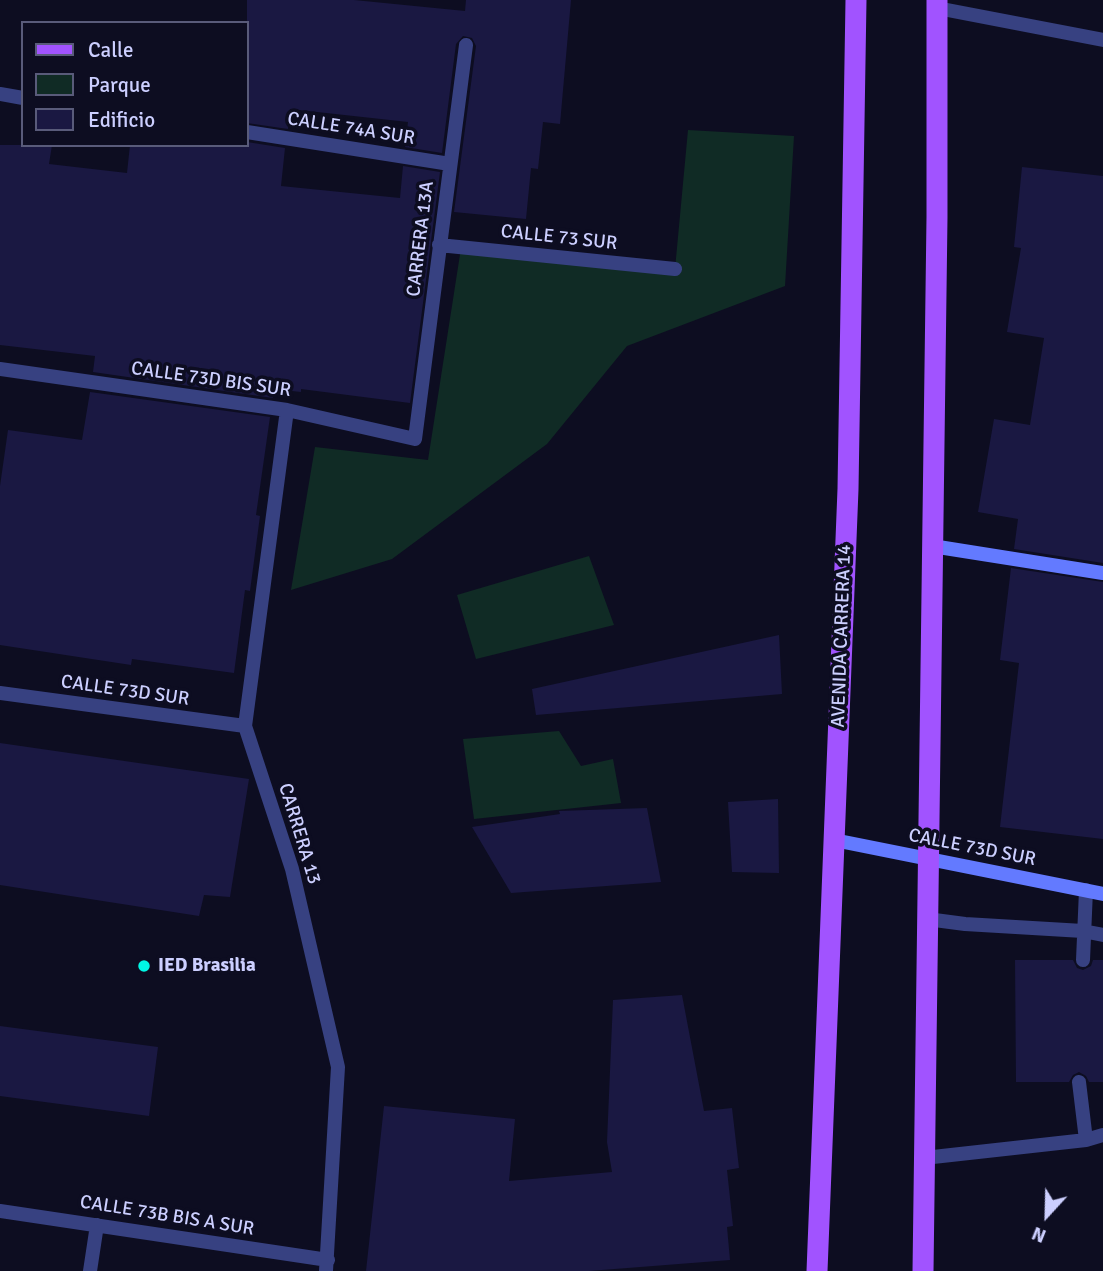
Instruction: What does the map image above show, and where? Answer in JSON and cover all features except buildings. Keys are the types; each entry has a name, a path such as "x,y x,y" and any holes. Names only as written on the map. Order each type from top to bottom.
{"main road":[{"name":"AVENIDA CARRERA 14","path":"817,1271 848,489 856,0"},
{"path":"923,1271 937,217 937,4"}],"street":[{"path":"937,4 1103,40"},
{"name":"CARRERA 13A","path":"415,439 466,45"},
{"path":"0,94 21,98"},
{"name":"CALLE 74A SUR","path":"248,132 450,164"},
{"name":"CALLE 73 SUR","path":"439,245 675,269"},
{"name":"CALLE 73D BIS SUR","path":"0,369 287,410 415,439"},
{"name":"CARRERA 13","path":"287,410 245,726 292,869 338,1067 327,1266"},
{"path":"932,545 1103,573"},
{"name":"CALLE 73D SUR","path":"0,693 245,726"},
{"name":"CALLE 73D SUR","path":"834,840 1103,894"},
{"path":"1083,960 1086,890"},
{"path":"927,919 1083,931 1103,935"},
{"path":"1079,1083 1086,1140"},
{"path":"924,1158 1086,1140 1103,1135"},
{"name":"CALLE 73B BIS A SUR","path":"0,1211 97,1225 327,1266"},
{"path":"90,1271 97,1225"}],"green space":[{"path":"688,130 794,136 785,286 627,346 547,444 392,559 291,590 315,447 428,460 461,248 675,269"},
{"path":"589,556 614,625 476,659 457,595"},
{"path":"559,731 581,766 613,759 621,803 474,819 463,739"}],"place":[{"name":"IED Brasilia","path":"144,966"}]}
